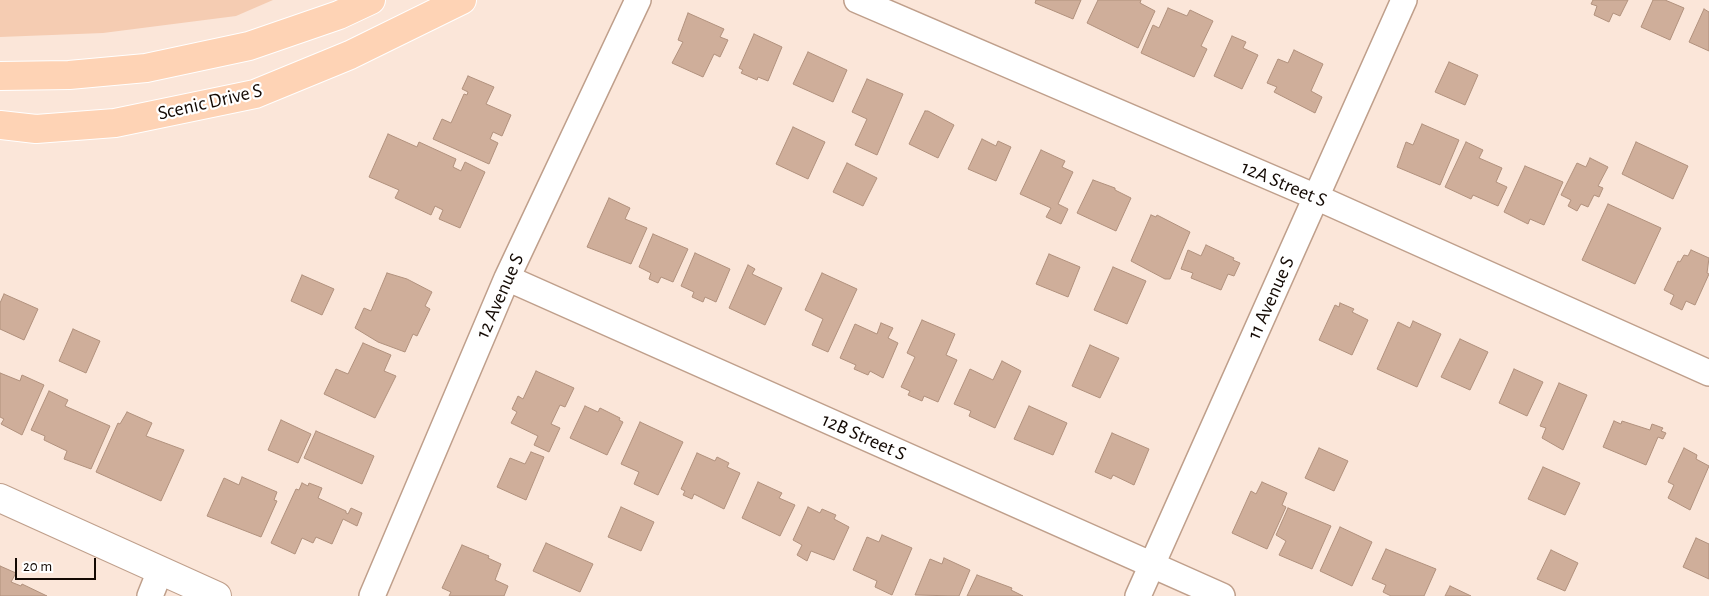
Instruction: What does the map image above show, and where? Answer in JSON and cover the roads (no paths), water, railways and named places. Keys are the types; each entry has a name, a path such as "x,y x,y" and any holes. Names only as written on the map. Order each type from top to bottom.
{"main road":[{"path":"0,76 69,75 146,68 249,46 339,15 371,0"},
{"name":"Scenic Drive S","path":"0,125 36,129 115,123 254,94 350,55 462,0"}],"street":[{"name":"12 Avenue S","path":"372,596 507,278 638,0"},
{"name":"12A Street S","path":"857,0 1316,197 1709,373"},
{"name":"11 Avenue S","path":"1138,596 1404,0"},
{"name":"12B Street S","path":"507,278 1222,596"},
{"path":"0,498 217,596"},
{"path":"150,596 160,571"}]}
